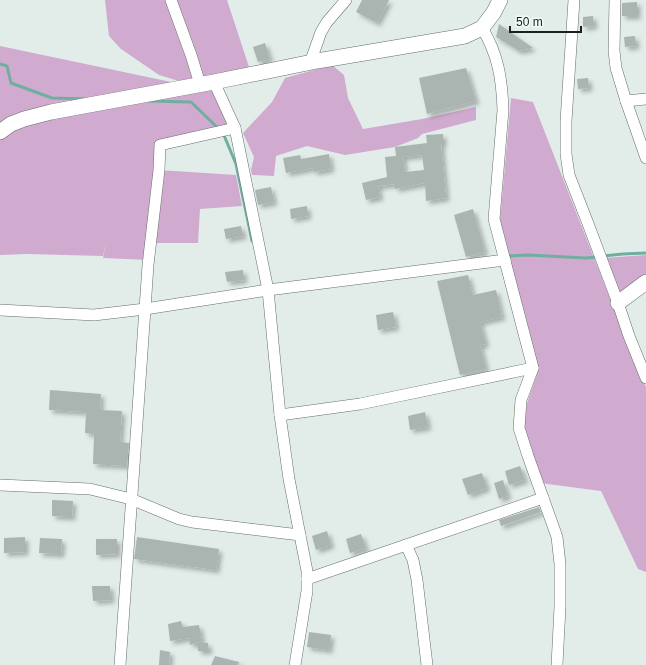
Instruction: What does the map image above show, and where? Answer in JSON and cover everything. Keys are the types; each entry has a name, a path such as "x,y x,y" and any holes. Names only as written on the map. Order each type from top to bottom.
{"street":[{"path":"171,0 191,54 235,128 268,290 280,415 289,479 307,571 307,591 296,665"},
{"path":"310,63 321,32 327,22 346,0"},
{"path":"1,136 7,127 29,117 310,63 465,36 482,28 494,12 500,0"},
{"path":"574,0 566,122 566,154 569,175 646,378"},
{"path":"615,0 614,51 616,68 626,102 646,158"},
{"path":"482,28 488,38 495,56 502,93 503,110 494,219 533,368 520,400 519,428 557,537 560,564 560,607 557,665"},
{"path":"626,102 646,99"},
{"path":"123,665 131,499 148,265 159,170 160,145 235,128"},
{"path":"0,310 94,315 145,309 268,290 505,260"},
{"path":"618,303 646,282"},
{"path":"280,415 360,404 533,368"},
{"path":"0,485 90,489 131,499 179,519 192,522 300,535"},
{"path":"307,579 543,498"},
{"path":"406,545 413,560 417,580 427,665"}],"shaded area":[{"path":"105,0 227,0 250,70 192,85 159,75 121,49 109,36"},
{"path":"0,46 195,87 213,86 229,128 158,143 149,260 103,258 107,238 103,256 26,254 0,255"},
{"path":"332,65 344,75 348,98 363,129 422,119 476,107 476,120 422,134 418,138 395,147 345,155 307,146 276,156 274,176 252,175 251,170 254,157 243,133 272,102 285,78"},
{"path":"511,98 533,102 646,387 646,572 638,569 601,491 540,483 524,427 527,403 537,374 500,221"},
{"path":"159,170 236,175 242,206 200,209 198,243 155,243"},
{"path":"646,255 646,275 617,296 603,258"}],"building":[{"path":"362,0 389,0 377,23 356,12"},
{"path":"637,2 637,16 622,16 622,3"},
{"path":"593,16 594,26 583,27 583,17"},
{"path":"499,24 533,48 519,51 496,37"},
{"path":"635,36 636,46 625,47 624,37"},
{"path":"265,43 270,59 258,62 253,47"},
{"path":"466,68 476,101 427,114 419,78"},
{"path":"588,78 589,88 578,89 577,79"},
{"path":"443,134 443,144 441,144 446,198 426,201 425,183 395,189 395,184 378,186 380,197 366,200 362,183 387,177 385,157 396,156 395,147 427,143 426,135","holes":["422,155 424,170 405,172 403,157"]},
{"path":"329,154 331,169 314,172 313,168 286,173 283,158 300,155 301,159"},
{"path":"271,187 274,202 258,205 255,190"},
{"path":"307,206 308,216 291,219 290,209"},
{"path":"473,209 485,252 466,257 454,215"},
{"path":"241,226 243,236 226,239 224,229"},
{"path":"243,270 244,280 227,282 225,272"},
{"path":"468,275 473,295 496,290 502,317 480,322 486,344 480,345 486,369 460,375 437,281"},
{"path":"393,312 396,327 378,330 376,315"},
{"path":"50,390 101,394 100,410 122,411 120,442 129,443 127,466 93,464 94,434 85,433 86,412 49,410"},
{"path":"425,412 428,427 410,430 408,416"},
{"path":"520,466 525,480 509,485 505,471"},
{"path":"482,473 487,488 468,495 462,479"},
{"path":"503,480 508,496 499,499 494,483"},
{"path":"52,500 73,501 72,517 52,516"},
{"path":"539,507 541,512 501,526 499,520"},
{"path":"327,531 331,545 316,550 312,536"},
{"path":"361,534 366,548 350,553 346,539"},
{"path":"25,537 25,552 4,553 4,538"},
{"path":"137,537 219,549 216,570 134,559"},
{"path":"40,538 62,539 61,554 39,553"},
{"path":"96,539 117,539 117,554 96,555"},
{"path":"92,586 110,586 111,600 93,601"},
{"path":"181,621 183,627 199,625 202,641 190,645 189,638 170,641 168,624"},
{"path":"309,632 331,635 329,650 307,647"},
{"path":"197,643 208,643 209,651 198,651"},
{"path":"160,650 170,652 169,665 159,665"},
{"path":"215,656 239,662 238,665 211,665"}],"waterway":[{"path":"0,64 7,66 11,83 52,98 86,99"},
{"path":"149,101 191,102 219,129"},
{"path":"223,133 236,164 252,241"},
{"path":"603,256 646,253"},
{"path":"507,256 528,255 586,258 597,257"}]}
